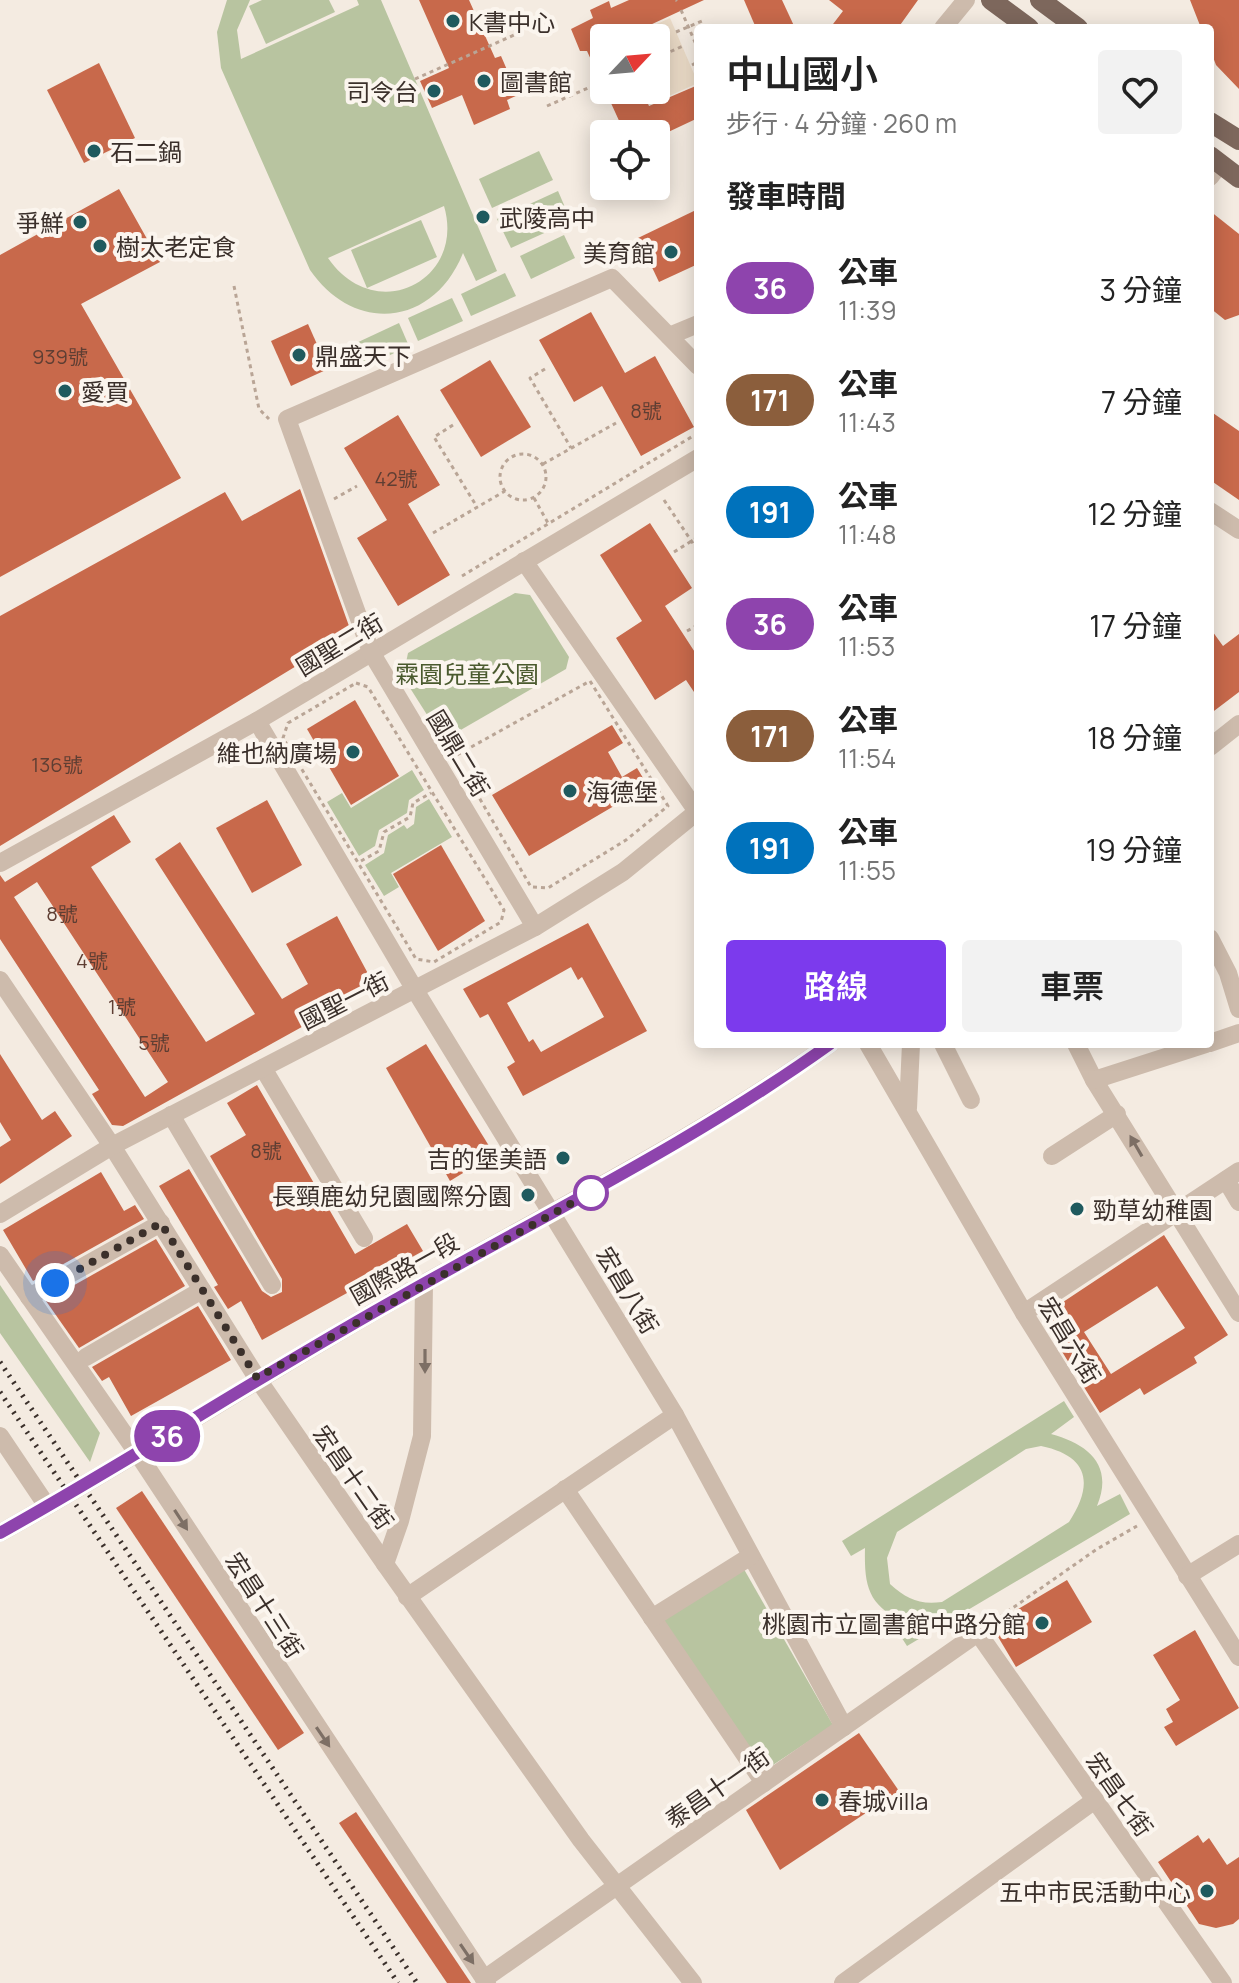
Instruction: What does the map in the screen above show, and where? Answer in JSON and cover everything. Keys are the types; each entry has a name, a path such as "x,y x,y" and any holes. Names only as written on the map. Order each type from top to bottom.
{"main road":[{"path":"991,0 1024,24"},
{"path":"1040,0 1073,24"},
{"path":"1214,166 1239,178"}],"street":[{"path":"946,24 966,0"},
{"name":"國鼎二街","path":"535,927 371,652 287,419 612,278 669,336"},
{"path":"694,326 669,336 694,362"},
{"name":"國聖二街","path":"0,863 257,721 694,460"},
{"path":"1214,514 1239,530"},
{"path":"524,561 694,806"},
{"name":"宏昌八街","path":"257,721 415,990 675,1415 844,1727"},
{"path":"1214,744 1239,724"},
{"name":"國聖一街","path":"0,1214 112,1146 535,927 623,872 694,815"},
{"path":"1214,946 1228,973 1239,1009"},
{"name":"宏昌十二街","path":"0,980 112,1146 257,1378 407,1597 682,1979"},
{"path":"1214,1041 1239,1033"},
{"name":"國際路一段","path":"0,1533 138,1454 257,1378 649,1159 824,1048"},
{"name":"宏昌六街","path":"870,1048 1024,1313 1239,1656"},
{"path":"908,1108 911,1048"},
{"path":"945,1048 971,1100"},
{"path":"1078,1048 1094,1080 1239,1313"},
{"path":"1094,1080 1193,1048"},
{"path":"263,1068 364,1238"},
{"path":"1052,1156 1117,1114"},
{"path":"171,1115 272,1285"},
{"path":"1024,1313 1232,1176 1239,1202"},
{"path":"29,1297 161,1223"},
{"name":"宏昌十三街","path":"0,1255 138,1454 485,1981"},
{"path":"385,1564 400,1521 422,1436 424,1283"},
{"path":"86,1357 202,1290"},
{"path":"407,1597 675,1415"},
{"path":"0,1436 47,1506"},
{"path":"565,1489 764,1783"},
{"path":"1187,1576 1239,1544"},
{"path":"652,1618 751,1556"},
{"name":"泰昌十一街","path":"485,1981 978,1633"},
{"name":"宏昌七街","path":"978,1633 1226,1983"},
{"path":"843,1983 1095,1800"},
{"path":"1226,1983 1239,1973"}],"path":[{"path":"681,10 694,40"},
{"path":"695,24 702,21"},
{"path":"676,32 694,24"},
{"path":"415,79 514,35"},
{"path":"670,52 683,46"},
{"path":"547,106 590,87"},
{"path":"234,286 259,409 297,447"},
{"path":"545,369 530,378 571,448"},
{"path":"543,464 616,423"},
{"path":"453,425 434,437 477,507"},
{"path":"460,577 694,435"},
{"path":"525,453 543,464 544,486 534,497 518,499 505,491 500,476 511,457 525,453"},
{"path":"330,501 357,486"},
{"path":"433,533 505,491"},
{"path":"675,493 664,500 694,545"},
{"path":"534,497 548,523"},
{"path":"674,552 694,539"},
{"path":"687,631 694,627"},
{"path":"590,681 668,806 626,840 548,888 531,887 455,756 590,681"},
{"path":"356,683 368,687 504,910 501,922 434,962 416,959 358,863 283,738 288,723 356,683"},
{"path":"358,863 379,851 384,832 410,817 413,803 432,793"},
{"path":"978,1633 1097,1549 1151,1518"}],"green space":[{"path":"227,0 250,0 237,30 241,59 359,5 357,0 381,0 497,271 476,281 463,253 450,277 433,296 414,308 392,313 371,312 349,305 328,291 310,270 221,68 217,32","holes":["444,206 447,232 442,255 430,273 412,286 392,291 369,289 348,279 328,258"]},
{"path":"262,0 329,0 335,12 266,44 249,6"},
{"path":"539,151 553,180 492,208 479,179"},
{"path":"558,191 571,221 511,248 497,219"},
{"path":"421,220 437,257 367,288 351,250"},
{"path":"564,235 575,258 531,279 520,256"},
{"path":"505,273 516,296 471,316 461,294"},
{"path":"452,298 463,321 418,341 408,318"},
{"path":"399,323 409,346 365,367 354,344"},
{"name":"霖園兒童公園","path":"515,593 530,595 569,657 566,669 452,735 438,732 403,677 408,653"},
{"path":"412,770 424,790 409,800 407,813 379,830 375,846 359,856 327,802 342,793 351,808"},
{"path":"429,799 452,837 391,873 399,887 384,896 365,865 384,853 388,835 404,825 407,829 414,824 416,807"},
{"path":"0,1285 100,1433 90,1462 0,1333"},
{"path":"1064,1401 1074,1417 1051,1434 1076,1444 1094,1458 1102,1479 1097,1506 1120,1494 1130,1514 907,1646 898,1632 908,1624 885,1610 872,1595 866,1575 865,1548 851,1556 842,1541","holes":["1041,1446 1057,1451 1078,1464 1084,1484 1082,1496 1069,1522 942,1602 914,1600 890,1584 887,1558 897,1532 1026,1449"]},
{"path":"741,1564 833,1725 764,1771 660,1615"}],"shaded area":[{"path":"670,18 694,74 694,85 670,96 670,24 657,24"}],"building":[{"path":"419,0 469,0 495,58 501,56 518,95 507,100 510,109 474,125 462,95 432,108 420,81 449,68"},
{"path":"629,0 704,0 652,24 590,24 590,58 587,51 580,51 571,29 593,18 590,10 609,1 611,8"},
{"path":"744,0 782,0 793,24 754,24"},
{"path":"829,0 918,0 901,24 833,24 843,11"},
{"path":"1190,0 1239,0 1239,89 1216,65 1214,24 1199,24"},
{"path":"99,63 135,138 84,163 47,90"},
{"path":"694,87 694,120 670,131 670,120 619,120 611,104 670,104 670,97"},
{"name":"愛買","path":"119,189 160,262 81,304 181,478 0,577 0,255"},
{"name":"美育館","path":"694,211 694,266 659,282 638,238"},
{"path":"1214,214 1239,234 1239,315 1225,320 1214,311"},
{"path":"591,312 625,373 655,356 694,427 641,456 602,386 574,402 539,340"},
{"name":"鼎盛天下","path":"308,324 328,369 291,386 271,341"},
{"path":"490,360 531,427 481,457 440,390"},
{"path":"1214,414 1239,431 1239,500 1214,483"},
{"path":"398,415 440,485 408,504 450,575 398,606 357,538 387,520 344,448"},
{"path":"300,489 349,626 315,647 316,654 0,846 0,616 225,492 242,521"},
{"path":"650,523 692,588 665,606 694,651 694,692 686,680 655,700 616,638 642,621 600,555"},
{"path":"1214,634 1223,646 1239,634 1239,692 1214,711"},
{"name":"維也納廣場","path":"355,700 399,776 351,805 307,729"},
{"name":"海德堡","path":"612,725 623,743 608,752 622,777 637,768 648,786 529,856 492,795"},
{"name":"維也納廣場","path":"267,800 302,865 252,893 216,828"},
{"path":"114,815 131,842 91,867 206,1042 255,1014 155,859 180,842 282,999 308,984 286,944 337,916 372,981 306,1017 309,1023 123,1126 112,1125 92,1094 99,1090 0,939 0,875 5,882","holes":["37,882 168,1082 145,1097 14,897"]},
{"path":"441,845 485,921 438,951 393,874"},
{"path":"588,923 647,1031 523,1096 507,1067 515,1062 488,1014 480,1018 463,989","holes":["571,967 578,980 582,977 604,1017 541,1052 533,1039 529,1042 507,1003"]},
{"path":"426,1044 494,1154 450,1181 386,1068"},
{"path":"0,1054 42,1120 55,1111 72,1136 0,1184 0,1147 11,1140 0,1122"},
{"path":"257,1085 355,1254 407,1224 423,1251 262,1340 241,1301 228,1309 214,1287 218,1285 159,1186 189,1169 262,1291 271,1297 282,1292 282,1279 210,1156 246,1135 227,1103"},
{"path":"101,1172 124,1211 135,1205 144,1219 33,1281 3,1230"},
{"path":"1164,1235 1228,1335 1194,1357 1197,1363 1144,1395 1140,1388 1100,1413 1043,1321 1045,1314","holes":["1157,1286 1185,1328 1111,1374 1084,1332"]},
{"path":"156,1239 185,1286 79,1348 46,1301"},
{"path":"198,1306 231,1360 131,1416 109,1377 102,1381 92,1367"},
{"path":"142,1491 304,1733 278,1750 116,1508"},
{"name":"桃園市立圖書館中路分館","path":"1067,1580 1092,1622 1016,1667 991,1625"},
{"path":"1195,1630 1239,1708 1176,1746 1164,1727 1173,1722 1166,1709 1180,1700 1153,1655"},
{"name":"春城villa","path":"859,1733 899,1791 780,1870 746,1810"},
{"path":"356,1812 471,1983 447,1983 339,1823"},
{"name":"五中市民活動中心","path":"1198,1835 1203,1843 1209,1838 1227,1865 1239,1857 1239,1919 1233,1924 1216,1928 1199,1924 1158,1862"}],"railway":[{"path":"0,1362 417,1983"},
{"path":"0,1392 398,1983"}],"bus line":[{"name":"36","path":"0,1533 138,1454 257,1378 649,1159 825,1048"}],"place":[{"name":"K書中心","path":"453,21"},
{"name":"圖書館","path":"484,81"},
{"name":"司令台","path":"434,91"},
{"name":"石二鍋","path":"94,151"},
{"name":"武陵高中","path":"483,217"},
{"name":"爭鮮","path":"80,222"},
{"name":"樹太老定食","path":"100,246"},
{"name":"美育館","path":"671,252"},
{"name":"鼎盛天下","path":"299,355"},
{"name":"愛買","path":"65,391"},
{"name":"維也納廣場","path":"353,752"},
{"name":"海德堡","path":"570,791"},
{"name":"吉的堡美語","path":"563,1158"},
{"name":"長頸鹿幼兒園國際分園","path":"528,1195"},
{"name":"勁草幼稚園","path":"1077,1209"},
{"name":"桃園市立圖書館中路分館","path":"1042,1623"},
{"name":"春城villa","path":"822,1800"},
{"name":"五中市民活動中心","path":"1207,1891"}],"route":[{"path":"55,1283 161,1223 257,1378 601,1187 591,1193"}]}
